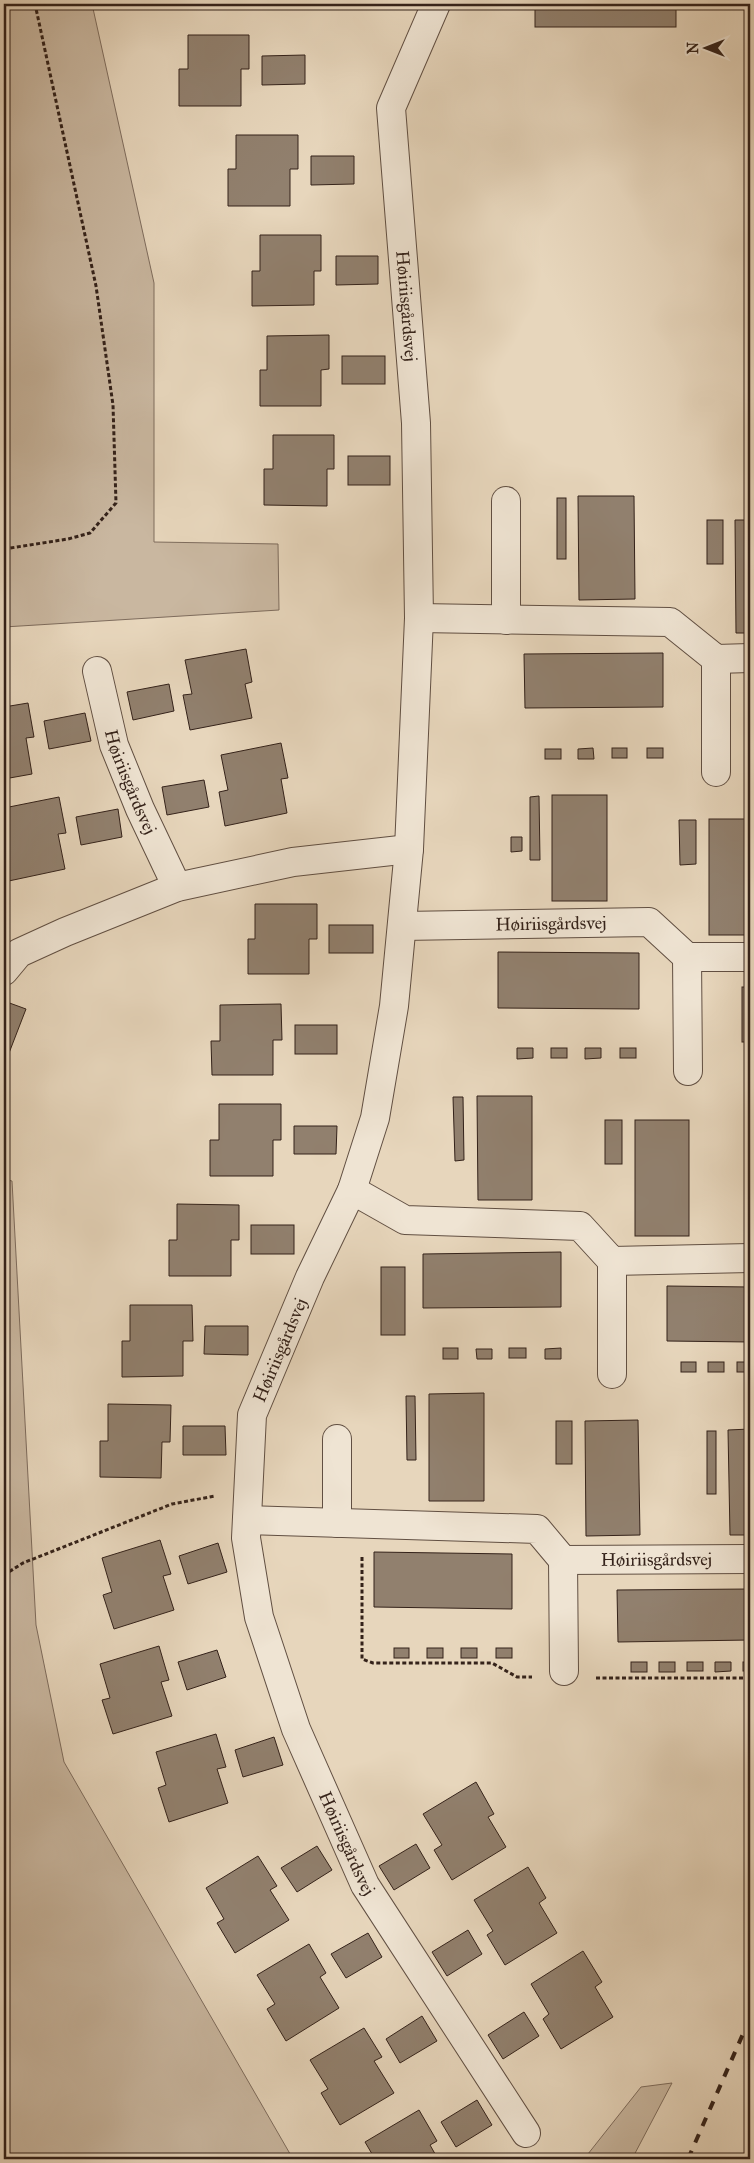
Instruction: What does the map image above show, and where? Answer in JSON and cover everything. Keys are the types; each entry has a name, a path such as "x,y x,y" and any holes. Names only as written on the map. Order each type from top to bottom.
{"street":[{"name":"Høiriisgårdsvej","path":"436,4 391,108 416,423 419,618 409,849 394,1006 375,1118 352,1190 310,1277 252,1415 246,1538 259,1617 296,1729 365,1885 526,2133"},
{"path":"506,501 506,620"},
{"path":"419,618 670,622 716,658 750,658"},
{"path":"716,658 716,772"},
{"name":"Høiriisgårdsvej","path":"97,671 114,745 140,809 177,886"},
{"path":"4,971 19,953 177,886 292,862 409,849"},
{"name":"Høiriisgårdsvej","path":"402,926 649,922 688,957"},
{"path":"688,1071 688,957 750,957"},
{"path":"352,1190 405,1220 580,1226 612,1261 612,1374"},
{"path":"612,1261 750,1258"},
{"path":"337,1439 349,1523"},
{"path":"247,1520 536,1529 563,1560 564,1671"},
{"name":"Høiriisgårdsvej","path":"563,1560 750,1559"}],"path":[{"path":"4,549 68,539 90,533 116,503 113,405 96,286 34,4"},
{"path":"4,1575 23,1563 172,1504 204,1497 248,1493"},
{"path":"349,1523 362,1658 373,1663 492,1663 517,1677 536,1677"},
{"path":"594,1678 750,1678"}],"shaded area":[{"path":"4,4 92,4 154,283 154,542 278,544 279,610 4,627"},
{"path":"4,1179 12,1181 36,1625 64,1762 293,2159 4,2159"},
{"path":"672,2083 632,2159 584,2159 641,2087"}],"building":[{"path":"151,4 214,4 214,6 151,7"},
{"path":"535,4 676,4 676,27 535,27"},
{"path":"188,35 249,35 249,69 241,69 241,106 179,106 179,69 188,69"},
{"path":"305,55 305,84 262,85 262,56"},
{"path":"236,135 298,135 298,169 290,169 290,206 228,206 228,169 236,169"},
{"path":"311,156 354,156 354,184 311,185"},
{"path":"260,235 321,235 321,271 314,271 314,305 252,306 252,271 260,271"},
{"path":"336,256 378,256 378,284 336,285"},
{"path":"329,335 329,369 321,370 321,406 260,406 260,370 267,370 267,336"},
{"path":"342,356 385,356 385,384 342,384"},
{"path":"273,435 334,435 334,469 327,469 327,506 264,505 264,469 273,469"},
{"path":"348,456 390,456 390,485 348,485"},
{"path":"578,496 634,496 635,599 579,600"},
{"path":"557,498 566,498 566,559 557,559"},
{"path":"707,520 723,520 723,564 707,564"},
{"path":"735,520 750,520 750,633 736,633"},
{"path":"246,649 252,682 245,684 252,718 190,730 183,695 192,694 185,660"},
{"path":"663,653 663,707 525,708 524,654"},
{"path":"169,684 174,711 133,720 127,692"},
{"path":"28,703 34,737 26,738 32,774 4,779 4,707"},
{"path":"85,713 91,741 49,749 44,721"},
{"path":"281,743 288,778 281,779 287,813 225,826 219,792 228,790 221,755"},
{"path":"593,748 594,759 578,759 578,749"},
{"path":"612,748 627,748 627,758 612,758"},
{"path":"647,748 663,748 663,758 647,758"},
{"path":"545,749 561,749 561,759 545,759"},
{"path":"204,780 209,807 167,815 162,787"},
{"path":"552,795 607,795 607,901 552,901"},
{"path":"539,796 540,860 530,860 530,797"},
{"path":"59,797 66,833 58,834 65,869 4,882 4,808"},
{"path":"118,809 122,837 81,845 76,817"},
{"path":"709,819 750,819 750,935 709,935"},
{"path":"679,820 696,820 696,864 680,865"},
{"path":"511,837 522,837 522,851 511,852"},
{"path":"255,904 317,904 317,939 309,939 309,974 248,974 248,939 255,939"},
{"path":"329,925 373,925 373,953 329,953"},
{"path":"498,952 639,953 639,1009 498,1008"},
{"path":"742,987 750,987 750,1042 742,1042"},
{"path":"4,1001 26,1009 4,1066"},
{"path":"281,1004 282,1040 273,1040 273,1075 212,1075 211,1041 220,1041 220,1005"},
{"path":"295,1025 337,1025 337,1054 295,1054"},
{"path":"517,1048 533,1048 533,1058 517,1059"},
{"path":"551,1048 567,1048 567,1058 551,1058"},
{"path":"585,1048 601,1048 601,1058 585,1059"},
{"path":"620,1048 636,1048 636,1058 620,1058"},
{"path":"477,1096 532,1096 532,1200 478,1200"},
{"path":"453,1097 463,1097 464,1160 455,1161"},
{"path":"219,1104 281,1104 281,1140 273,1140 273,1176 210,1176 210,1140 219,1140"},
{"path":"605,1120 622,1120 622,1164 605,1164"},
{"path":"635,1120 689,1120 689,1236 635,1236"},
{"path":"294,1126 337,1126 336,1154 294,1154"},
{"path":"177,1204 239,1205 239,1240 231,1240 231,1276 169,1276 169,1240 177,1240"},
{"path":"251,1225 294,1225 294,1254 251,1254"},
{"path":"561,1252 561,1307 423,1308 423,1254"},
{"path":"381,1267 405,1267 405,1335 381,1335"},
{"path":"667,1286 750,1287 750,1342 667,1341"},
{"path":"130,1305 192,1305 193,1341 183,1341 183,1376 122,1377 122,1341 130,1341"},
{"path":"205,1326 248,1326 248,1355 204,1354"},
{"path":"443,1348 458,1348 458,1359 443,1359"},
{"path":"509,1348 526,1348 526,1358 509,1358"},
{"path":"561,1348 561,1359 545,1359 545,1349"},
{"path":"476,1349 492,1349 492,1359 477,1359"},
{"path":"681,1362 696,1362 696,1372 681,1372"},
{"path":"708,1362 724,1362 724,1372 708,1372"},
{"path":"737,1362 750,1362 750,1372 737,1372"},
{"path":"484,1393 484,1501 429,1501 429,1394"},
{"path":"406,1396 415,1396 416,1460 407,1460"},
{"path":"108,1404 171,1405 170,1442 162,1442 161,1478 100,1477 100,1441 108,1441"},
{"path":"638,1420 640,1535 586,1536 585,1421"},
{"path":"556,1421 572,1421 572,1464 556,1464"},
{"path":"183,1426 225,1426 226,1455 183,1455"},
{"path":"750,1429 750,1535 730,1535 728,1430"},
{"path":"707,1431 716,1431 716,1494 707,1494"},
{"path":"160,1540 171,1574 163,1576 174,1610 114,1629 103,1595 112,1592 102,1558"},
{"path":"218,1543 227,1572 188,1584 179,1556"},
{"path":"374,1552 512,1554 512,1609 374,1607"},
{"path":"750,1589 750,1640 618,1642 617,1590"},
{"path":"159,1646 169,1680 161,1682 172,1716 113,1734 102,1700 110,1698 100,1664"},
{"path":"394,1648 409,1648 409,1658 394,1658"},
{"path":"427,1648 443,1648 443,1658 427,1658"},
{"path":"461,1648 477,1648 477,1658 461,1658"},
{"path":"496,1648 512,1648 512,1658 496,1658"},
{"path":"217,1650 226,1677 187,1690 178,1662"},
{"path":"631,1662 647,1662 647,1672 631,1672"},
{"path":"659,1662 675,1662 675,1672 659,1672"},
{"path":"687,1662 703,1662 703,1671 687,1671"},
{"path":"715,1662 731,1662 731,1671 715,1672"},
{"path":"743,1662 750,1662 750,1671 743,1671"},
{"path":"216,1734 226,1767 217,1769 228,1803 169,1822 158,1788 166,1785 156,1752"},
{"path":"274,1737 283,1765 243,1777 235,1750"},
{"path":"476,1782 494,1814 488,1817 506,1847 452,1880 434,1850 442,1845 423,1814"},
{"path":"416,1844 430,1868 394,1890 379,1866"},
{"path":"317,1846 332,1870 297,1892 281,1868"},
{"path":"258,1856 277,1886 270,1890 289,1920 235,1953 217,1923 224,1919 206,1888"},
{"path":"528,1867 546,1898 539,1903 557,1933 505,1965 487,1935 493,1931 474,1900"},
{"path":"468,1930 482,1954 447,1976 432,1952"},
{"path":"368,1933 382,1957 346,1978 331,1954"},
{"path":"309,1944 326,1973 320,1977 339,2008 286,2041 267,2009 275,2004 257,1975"},
{"path":"583,1951 602,1982 595,1987 613,2017 561,2049 543,2019 549,2014 531,1984"},
{"path":"524,2012 539,2036 503,2059 488,2035"},
{"path":"422,2016 437,2041 400,2063 386,2039"},
{"path":"364,2028 382,2057 374,2061 394,2093 340,2125 321,2093 328,2089 310,2060"},
{"path":"477,2100 492,2125 456,2147 441,2122"},
{"path":"419,2110 437,2141 430,2145 438,2159 375,2159 365,2142"}],"railway":[{"path":"688,2159 750,2018"}]}
